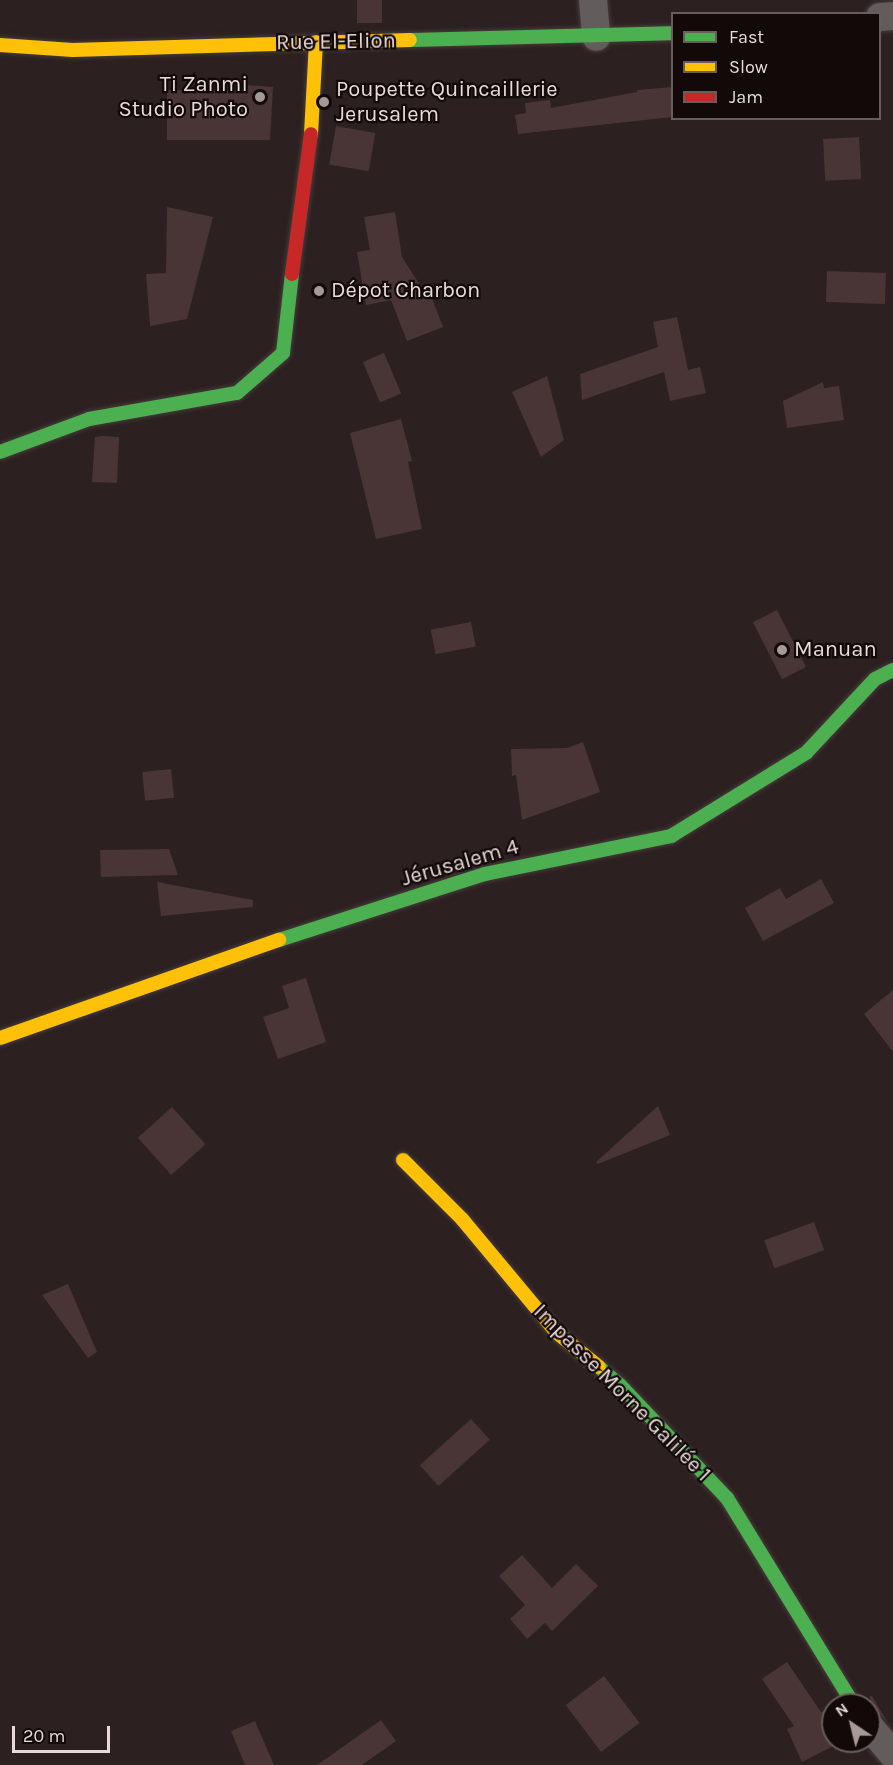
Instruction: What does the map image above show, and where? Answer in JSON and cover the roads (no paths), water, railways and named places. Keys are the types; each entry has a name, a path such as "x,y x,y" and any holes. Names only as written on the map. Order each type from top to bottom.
{"street":[{"path":"593,0 596,37"},
{"name":"Rue El-Elion","path":"0,45 73,50 316,42 596,37 671,33"},
{"path":"0,452 89,418 237,393 283,353 288,297 310,157 316,42"},
{"name":"Jérusalem 4","path":"0,1038 274,942 485,874 671,836 806,753 875,679 893,670"},
{"name":"Impasse Morne Galilée 1","path":"403,1160 462,1219 556,1332 620,1385 727,1498 847,1693"},
{"path":"881,1740 893,1755"}],"place":[{"name":"Ti Zanmi Studio Photo","path":"260,97"},
{"name":"Poupette Quincaillerie Jerusalem","path":"324,102"},
{"name":"Dépot Charbon","path":"319,291"},
{"name":"Manuan","path":"782,650"}]}
